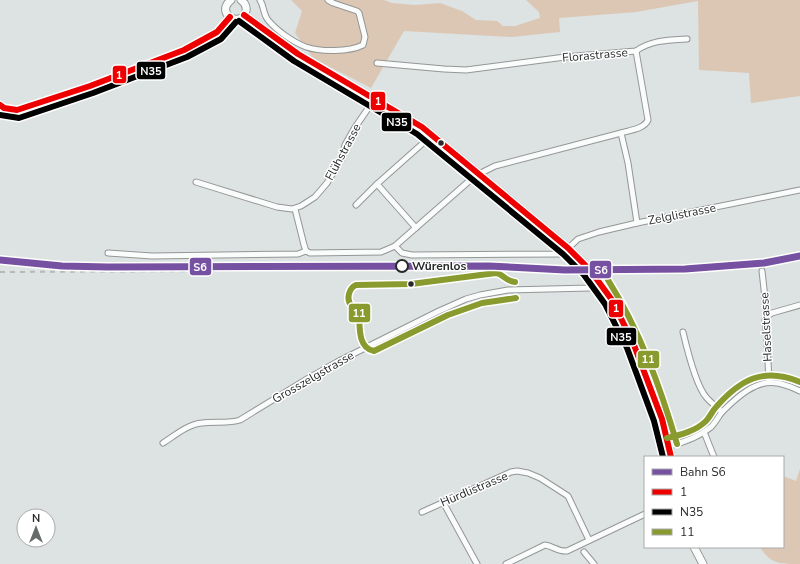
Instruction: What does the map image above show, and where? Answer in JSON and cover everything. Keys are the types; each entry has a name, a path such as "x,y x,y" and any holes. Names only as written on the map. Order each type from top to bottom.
{"main road":[{"path":"230,0 225,9 227,15 238,19 244,15 246,7 243,1"},
{"path":"244,15 298,54 422,127 568,248 590,270 612,300 634,345 653,393 671,456"},
{"path":"695,548 703,564"}],"street":[{"path":"260,0 269,21 287,36 305,46 313,49 347,50 355,49 363,45 365,37 359,13 328,0"},
{"path":"1,108 17,110 78,90 184,50 217,32 230,17"},
{"path":"636,51 644,46 656,42 687,38"},
{"name":"Florastrasse","path":"377,63 466,70 565,57 636,51 648,120 646,124 641,127 495,166 479,174 468,182 396,246"},
{"name":"Flühstrasse","path":"294,209 315,197 327,183 342,158 345,145 369,107"},
{"path":"621,133 628,163 637,223"},
{"path":"356,205 422,144"},
{"path":"196,182 277,207 294,209 306,251"},
{"path":"377,184 416,228"},
{"name":"Zelglistrasse","path":"396,246 402,253 412,255 562,254 578,239 599,232 800,190"},
{"path":"108,253 164,256 298,254 306,251 310,253 381,252 396,246"},
{"name":"Haselstrasse","path":"762,271 767,316 764,320 769,382"},
{"name":"Grosszelgstrasse","path":"163,443 187,428 201,423 234,422 240,420 316,373 439,311 473,297 508,290 590,288 601,284"},
{"path":"767,316 772,313 800,306"},
{"path":"683,332 690,358 702,391 706,397 722,412"},
{"path":"669,446 689,440 704,432 712,425 722,412 746,391 755,386 769,382 778,383 800,391"},
{"path":"704,432 714,456"},
{"name":"Hürdlistrasse","path":"422,512 511,472 517,471 528,473 540,478 568,496 589,540"},
{"path":"443,502 477,564"},
{"path":"506,564 545,545 559,551 567,551 644,514"},
{"path":"584,552 594,564"}],"shaded area":[{"path":"291,0 384,0 392,3 414,5 440,3 462,11 476,20 497,21 503,26 515,26 540,18 539,12 526,0 800,0 800,96 751,103 749,73 699,70 698,1 636,12 559,18 560,32 512,37 404,31 371,88 313,58 295,33 302,11"},
{"path":"800,469 800,564 786,564 772,560 761,548 784,548 784,476 796,481"}],"railway":[{"path":"0,272 218,271"}],"rail line":[{"name":"S6","path":"0,260 62,266 108,267 489,266 565,270 685,269 764,263 800,256"}],"transit line":[{"name":"1","path":"244,15 298,54 422,127 568,248 590,270 612,300 634,345 662,419 671,456"},
{"name":"1","path":"0,105 4,108 17,110 90,86 184,50 217,32 230,17"},
{"name":"N35","path":"239,21 294,61 417,134 563,254 584,275 605,304 627,348 654,421 663,456"},
{"name":"N35","path":"0,115 19,118 93,93 187,57 221,39 236,22"},
{"name":"11","path":"515,282 512,282 496,273 411,284 356,285 350,291 349,303 359,312 360,335 362,341 369,349 374,351 448,315 482,303 516,298"},
{"name":"11","path":"608,280 630,319 648,359 664,401 677,444"},
{"name":"11","path":"667,438 688,432 698,427 735,389 754,378 775,376 800,382"}],"place":[{"name":"Würenlos","path":"402,266"}]}
